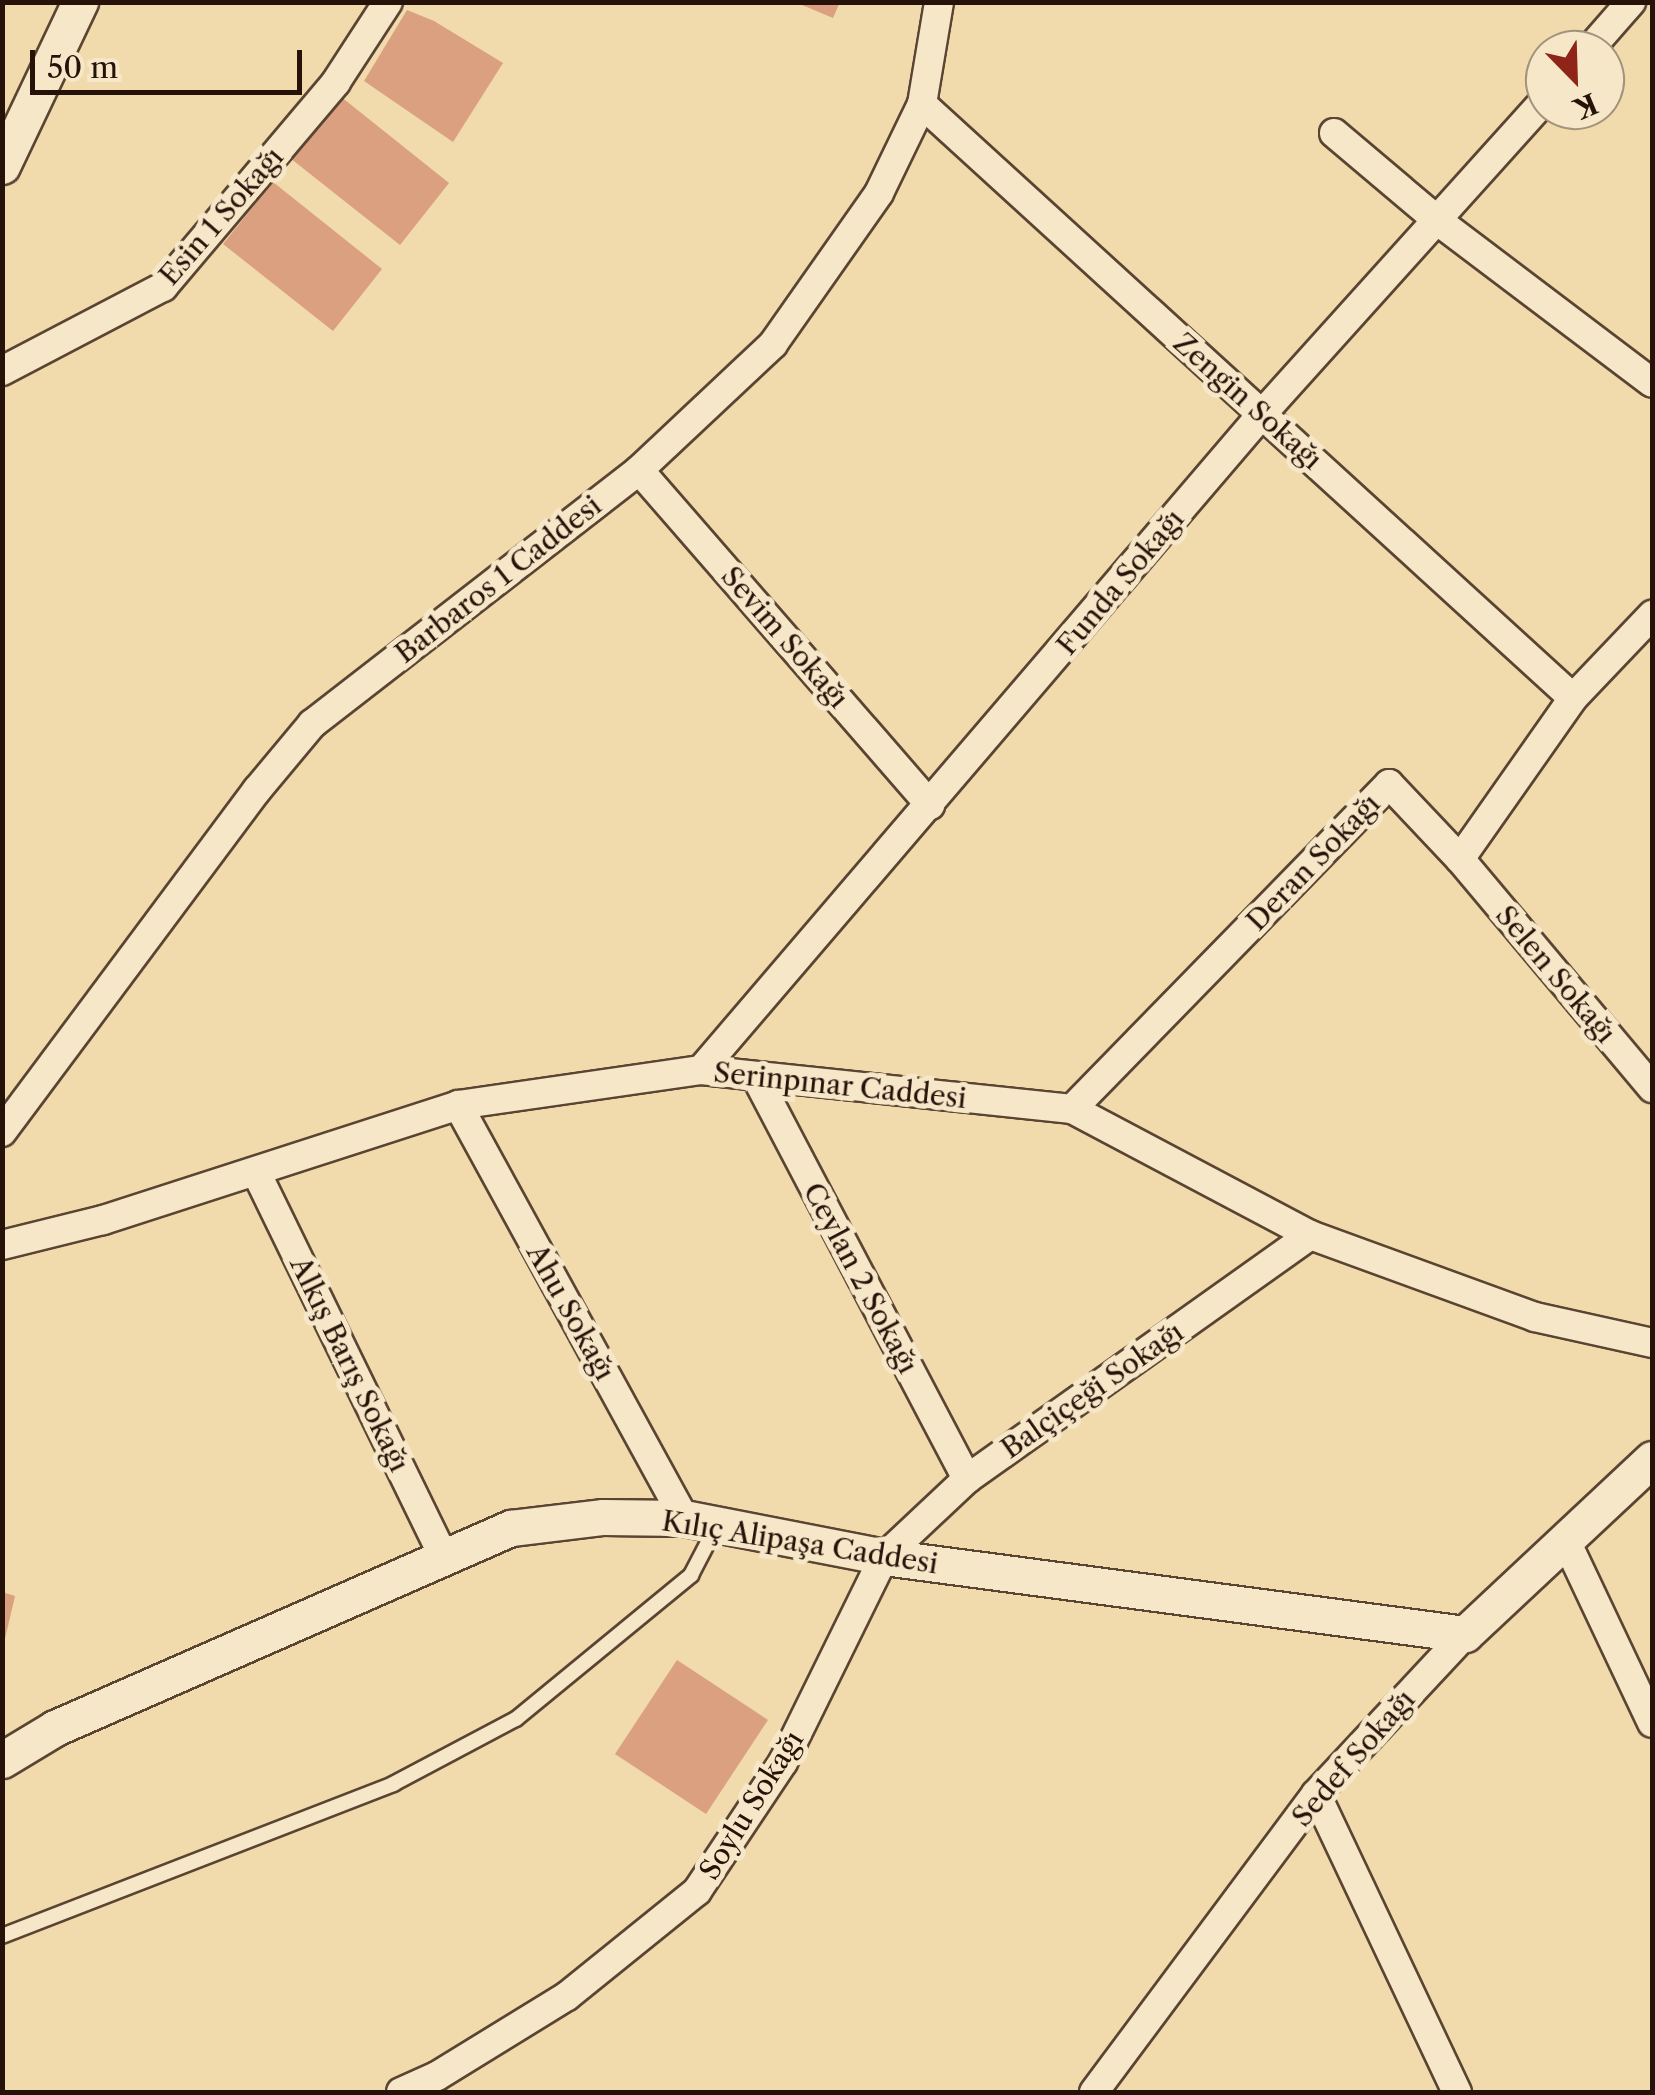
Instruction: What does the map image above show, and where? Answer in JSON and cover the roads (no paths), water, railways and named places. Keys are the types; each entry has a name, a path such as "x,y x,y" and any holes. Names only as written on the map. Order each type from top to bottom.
{"street":[{"path":"2,166 80,2"},
{"name":"Esin 1 Sokağı","path":"2,371 163,286 336,82 388,2"},
{"name":"Barbaros 1 Caddesi","path":"2,1132 312,724 639,470 773,344 879,194 922,104 939,2"},
{"path":"1606,30 1631,2"},
{"name":"Zengin Sokağı","path":"922,104 1573,698"},
{"name":"Funda Sokağı","path":"701,1070 1262,414 1525,123"},
{"path":"1334,133 1438,221 1652,383"},
{"name":"Sevim Sokağı","path":"639,470 930,805"},
{"path":"1460,860 1573,698 1652,615"},
{"name":"Deran Sokağı","path":"1072,1109 1389,784 1460,860"},
{"name":"Selen Sokağı","path":"1460,860 1652,1088"},
{"name":"Serinpınar Caddesi","path":"2,1245 103,1220 458,1105 701,1070 1072,1109 1310,1235 1535,1317 1652,1343"},
{"name":"Ceylan 2 Sokağı","path":"756,1077 967,1480"},
{"name":"Ahu Sokağı","path":"458,1105 701,1521"},
{"name":"Alkış Barış Sokağı","path":"256,1172 444,1556"},
{"name":"Balçiçeği Sokağı","path":"884,1557 967,1480 1310,1235"},
{"name":"Sedef Sokağı","path":"1094,2092 1316,1794 1465,1634 1652,1459"},
{"name":"Kılıç Alipaşa Caddesi","path":"2,1760 55,1728 511,1528 603,1517 701,1521 884,1557 1465,1634"},
{"path":"1566,1541 1652,1723"},
{"name":"Soylu Sokağı","path":"401,2092 442,2084 567,1996 697,1891 783,1762 884,1557"},
{"path":"1316,1794 1456,2092"}],"lane":[{"path":"2,1936 393,1784 516,1719 691,1575 701,1521"}]}
